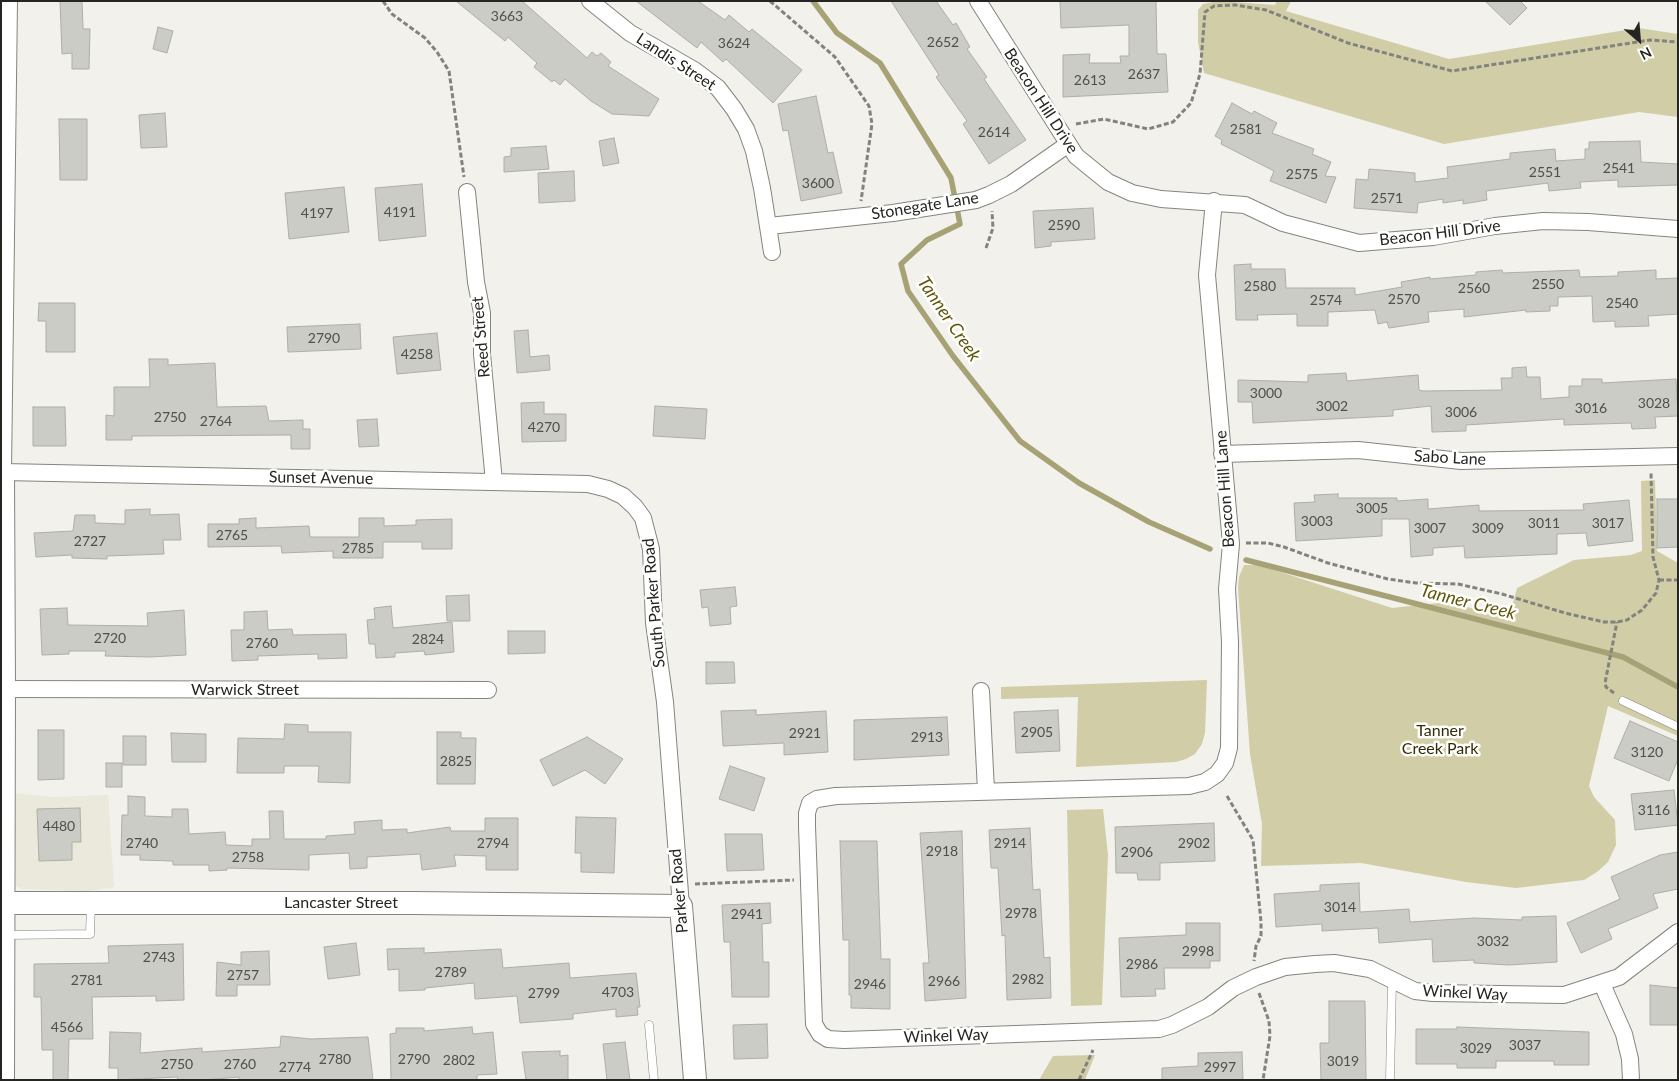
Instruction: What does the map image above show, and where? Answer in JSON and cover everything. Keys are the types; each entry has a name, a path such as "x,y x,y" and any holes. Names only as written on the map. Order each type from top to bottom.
{"street":[{"path":"3,1080 2,472 9,1"},
{"name":"Landis Street","path":"590,1 630,33 694,70 718,88 734,109 746,129 754,151 769,226 772,252"},
{"name":"Beacon Hill Drive","path":"978,1 1067,145 1084,163 1108,182 1130,192 1161,199 1245,204 1283,223 1359,243 1433,237 1495,226 1543,221 1588,222 1678,229"},
{"name":"Stonegate Lane","path":"769,226 934,207 976,200 989,196 1011,184 1067,145"},
{"name":"Reed Street","path":"466,192 476,282 482,313 482,354 494,482"},
{"name":"Beacon Hill Lane","path":"1214,201 1207,275 1231,544 1227,589 1230,642 1229,748 1225,762 1217,774"},
{"name":"Sabo Lane","path":"1222,454 1358,450 1461,461 1678,456"},
{"name":"Sunset Avenue","path":"2,472 588,484 615,492 635,506"},
{"name":"South Parker Road","path":"635,506 643,518 650,542 654,623 665,702"},
{"name":"Warwick Street","path":"3,689 488,690"},
{"path":"981,691 986,791"},
{"name":"Parker Road","path":"665,702 696,1080"},
{"name":"Winkel Way","path":"1217,774 1205,782 1189,786 836,796 817,799 810,803 807,820 813,1012 814,1024 820,1034 828,1039 844,1040 1159,1029 1172,1025 1208,1007 1233,988 1285,967 1334,963 1370,969 1415,990 1433,994 1564,995 1619,977 1678,932"},
{"name":"Lancaster Street","path":"3,903 92,905 344,903 680,895"},
{"path":"1602,984 1624,1034 1630,1059 1631,1080"}],"lane":[{"path":"1623,701 1678,727"},
{"path":"4,935 90,934 92,905"},
{"path":"1390,1080 1392,980"},
{"path":"649,1025 654,1080"}],"path":[{"path":"384,1 392,14 424,38 437,52 449,71 466,192"},
{"path":"770,1 835,57 868,106 872,124 861,203"},
{"path":"1068,126 1104,119 1148,129 1173,122 1191,103 1200,74 1204,12 1214,6 1235,5 1266,10 1348,43 1452,71 1650,40 1678,42"},
{"path":"986,248 993,228 991,208"},
{"path":"1231,544 1268,543 1328,563 1388,579 1416,583 1458,584 1604,622 1627,620 1642,610 1656,593 1659,580 1653,556 1650,457"},
{"path":"1659,580 1678,580"},
{"path":"1617,622 1606,687 1623,701"},
{"path":"1227,796 1252,840 1261,922 1261,936 1253,955"},
{"path":"704,884 786,880"},
{"path":"1261,998 1269,1021 1270,1036 1263,1080"},
{"path":"1079,1080 1093,1050"}],"shaded area":[{"path":"14,793 51,797 108,795 114,887 89,891 22,889 16,886"}],"green space":[{"path":"1219,1 1275,5 1277,1 1291,1 1286,11 1449,59 1638,28 1678,34 1678,117 1639,112 1444,144 1204,73 1198,42 1198,10 1203,4"},
{"name":"Tanner Creek Park","path":"1655,480 1657,551 1678,563 1678,736 1608,706 1589,786 1594,797 1615,820 1616,845 1608,862 1584,880 1516,888 1466,882 1361,863 1261,866 1262,824 1250,754 1238,588 1239,577 1244,565 1259,565 1392,608 1448,602 1509,618 1517,588 1574,560 1631,555 1642,551 1641,481"},
{"path":"1207,680 1205,733 1202,744 1195,754 1176,762 1076,767 1078,697 1001,699 1001,687"},
{"path":"1103,809 1108,855 1102,1005 1071,1006 1067,810"},
{"path":"1095,1055 1085,1080 1039,1080 1053,1056"}],"building":[{"path":"60,1 82,1 83,29 90,29 89,69 72,69 72,53 62,54"},
{"path":"456,1 522,1 587,58 592,52 597,56 601,53 611,62 608,66 659,99 649,116 612,114 591,101 565,79 560,85 554,80 552,82 534,67 537,63 508,37 505,41"},
{"path":"636,1 698,1 725,20 729,15 749,32 752,29 802,70 773,103 726,59 723,62 701,42 697,48"},
{"path":"891,1 936,1 953,25 956,23 970,47 967,49 987,77 984,79 1026,140 989,164 963,124 967,121 936,77 939,75"},
{"path":"1060,1 1156,1 1157,54 1166,54 1168,92 1063,97 1063,55 1090,54 1089,63 1121,63 1120,56 1129,56 1129,25 1061,28"},
{"path":"1485,1 1520,1 1527,8 1510,25"},
{"path":"158,27 173,31 167,53 153,49"},
{"path":"816,96 828,153 833,152 842,193 801,201 788,130 783,131 778,104"},
{"path":"1232,103 1252,114 1254,111 1277,123 1272,133 1314,149 1312,154 1331,162 1325,176 1336,177 1326,203 1270,181 1274,171 1221,144 1222,140 1215,136"},
{"path":"165,113 167,147 141,148 139,115"},
{"path":"59,119 87,119 87,180 60,180"},
{"path":"614,138 619,163 603,166 599,141"},
{"path":"1640,141 1641,162 1678,164 1678,185 1618,187 1618,180 1580,182 1581,188 1549,191 1548,183 1486,191 1487,200 1463,204 1463,200 1443,203 1443,199 1418,203 1417,213 1354,208 1356,179 1368,180 1369,169 1415,173 1415,182 1448,178 1447,167 1510,159 1510,153 1555,149 1556,161 1585,159 1585,149 1589,149 1589,142"},
{"path":"546,146 549,169 504,172 504,157 511,156 511,148"},
{"path":"574,171 575,201 539,203 538,173"},
{"path":"422,184 426,236 379,241 375,188"},
{"path":"344,187 349,232 289,239 285,193"},
{"path":"1093,208 1095,239 1051,242 1051,246 1035,248 1033,211"},
{"path":"1251,264 1251,269 1285,269 1286,288 1355,288 1355,295 1402,287 1401,282 1430,277 1430,279 1476,275 1476,272 1502,270 1503,273 1579,270 1580,277 1618,276 1618,272 1656,270 1656,279 1678,278 1678,314 1648,316 1649,326 1615,327 1615,321 1593,322 1592,296 1558,297 1558,306 1550,306 1550,311 1526,312 1526,310 1464,317 1464,309 1428,312 1429,322 1389,328 1387,322 1378,324 1375,310 1328,312 1328,326 1297,326 1297,314 1257,315 1258,320 1236,320 1234,265"},
{"path":"39,303 75,303 75,352 46,352 46,321 38,321"},
{"path":"360,324 361,349 288,352 287,327"},
{"path":"528,330 530,357 549,355 550,370 517,373 514,331"},
{"path":"437,333 441,370 397,374 393,337"},
{"path":"149,359 168,359 168,365 215,363 217,407 266,406 269,421 303,420 303,429 310,429 310,449 291,449 291,435 132,436 132,440 106,440 106,415 114,416 114,387 150,387"},
{"path":"1526,367 1527,377 1540,377 1541,399 1569,397 1569,386 1582,386 1582,379 1602,379 1602,383 1676,379 1678,416 1655,417 1656,428 1632,429 1631,423 1564,425 1564,419 1466,425 1466,431 1432,432 1431,406 1393,410 1393,416 1253,423 1252,402 1238,402 1238,380 1308,382 1308,375 1346,373 1347,381 1418,375 1419,390 1423,391 1502,390 1501,378 1512,378 1512,368"},
{"path":"544,402 544,414 566,414 566,441 522,442 521,403"},
{"path":"655,406 707,409 705,439 653,436"},
{"path":"33,407 65,407 66,446 33,446"},
{"path":"377,419 379,446 359,447 357,420"},
{"path":"1338,494 1338,498 1397,498 1397,501 1428,499 1428,509 1479,505 1479,511 1584,510 1583,504 1629,500 1633,541 1588,546 1586,533 1557,534 1557,554 1465,558 1464,546 1433,548 1433,555 1411,557 1409,519 1382,519 1382,536 1296,541 1294,503 1315,502 1314,495"},
{"path":"1657,499 1678,499 1678,547 1657,548"},
{"path":"150,509 150,515 179,514 181,540 163,540 164,554 107,556 107,559 72,558 72,555 36,557 34,533 73,531 75,515 95,515 95,523 125,524 125,510"},
{"path":"256,518 256,528 309,526 310,537 359,537 359,518 384,518 384,526 416,525 416,520 452,519 452,549 422,549 422,542 383,542 383,558 333,558 333,551 282,553 281,546 208,547 208,524 239,524 239,519"},
{"path":"735,587 737,606 730,607 731,624 710,626 708,607 702,608 700,590"},
{"path":"469,595 470,621 447,621 446,596"},
{"path":"391,606 393,628 452,622 454,652 425,655 424,651 395,653 395,657 376,658 375,644 369,644 367,620 375,619 374,608"},
{"path":"67,608 68,625 148,626 147,613 184,610 186,655 150,657 105,656 106,651 69,651 69,654 42,655 40,609"},
{"path":"267,611 268,630 292,629 293,635 346,634 347,658 318,659 318,654 258,656 258,660 232,661 231,630 244,630 244,612"},
{"path":"508,631 545,631 545,653 508,654"},
{"path":"706,662 734,662 735,683 706,684"},
{"path":"756,710 756,715 826,711 828,752 784,755 784,743 723,746 721,711"},
{"path":"1058,710 1060,751 1016,753 1014,712"},
{"path":"947,717 949,755 854,760 854,720"},
{"path":"1630,721 1678,742 1678,759 1669,781 1614,758"},
{"path":"285,724 308,725 308,732 351,732 350,783 318,782 319,766 284,766 284,773 237,773 238,738 284,739"},
{"path":"38,730 64,730 64,779 38,780"},
{"path":"437,732 461,732 461,738 476,738 475,784 437,784"},
{"path":"171,733 206,734 206,762 172,762"},
{"path":"123,736 146,736 146,765 123,765"},
{"path":"587,737 623,759 605,784 585,770 553,786 540,760"},
{"path":"106,763 122,763 122,787 106,787"},
{"path":"730,766 765,778 754,811 719,799"},
{"path":"1674,790 1678,825 1635,830 1631,794"},
{"path":"128,796 145,797 145,816 172,817 172,809 188,809 189,834 225,832 226,845 252,846 252,839 270,839 269,811 283,811 284,839 326,839 326,836 355,834 354,822 382,820 382,830 407,829 407,833 450,827 451,831 485,831 485,818 518,818 518,870 486,870 486,856 454,855 456,866 422,870 420,854 367,857 367,868 350,869 349,853 309,855 309,870 227,868 227,870 209,871 209,865 173,865 173,861 140,860 140,855 121,855 122,815 128,815"},
{"path":"80,808 81,842 72,842 72,860 39,861 37,809"},
{"path":"576,817 616,818 614,873 581,872 581,853 575,853"},
{"path":"1214,823 1215,861 1160,863 1160,880 1138,880 1137,873 1116,873 1115,827"},
{"path":"1030,828 1033,890 1040,889 1044,958 1050,957 1051,998 1007,1000 1005,935 1002,936 998,868 991,868 989,830"},
{"path":"962,831 966,998 925,1001 923,963 929,963 920,833"},
{"path":"725,834 762,834 764,870 727,871"},
{"path":"840,841 877,841 881,959 890,959 890,1009 851,1008 851,995 849,995 849,940 843,940"},
{"path":"1678,852 1678,889 1653,894 1658,908 1608,929 1612,939 1581,953 1567,923 1620,899 1611,877 1660,855"},
{"path":"1359,883 1360,912 1409,909 1410,922 1474,918 1522,920 1522,917 1556,916 1557,962 1509,965 1474,963 1474,960 1433,962 1432,939 1379,943 1378,928 1322,931 1322,924 1276,927 1274,894 1320,891 1320,885"},
{"path":"770,903 771,923 762,924 763,962 769,962 769,997 732,997 730,942 724,942 722,905"},
{"path":"1186,923 1220,923 1220,961 1210,961 1210,968 1164,968 1165,989 1155,989 1156,996 1121,997 1119,938 1186,935"},
{"path":"356,943 360,975 328,979 324,947"},
{"path":"183,944 184,1000 156,1001 156,996 92,997 93,1039 69,1039 68,1080 53,1080 53,1050 42,1050 41,997 34,997 34,964 109,963 108,946"},
{"path":"424,948 424,953 501,949 503,968 569,963 570,978 636,973 640,1007 637,1007 638,1015 616,1017 616,1009 573,1014 573,1019 520,1023 517,996 475,999 474,983 425,988 425,990 399,991 399,969 388,970 387,949"},
{"path":"269,951 270,985 237,985 237,996 216,996 217,962 241,965 241,952"},
{"path":"1650,985 1678,988 1678,1025 1650,1025"},
{"path":"1329,1001 1365,1001 1366,1080 1321,1080 1320,1043 1329,1043"},
{"path":"767,1024 768,1058 734,1059 733,1025"},
{"path":"472,1027 473,1034 493,1032 497,1074 477,1075 477,1080 391,1080 390,1034 396,1033 396,1028 424,1028 424,1031"},
{"path":"1457,1027 1589,1032 1589,1065 1554,1065 1554,1061 1496,1061 1496,1068 1457,1068 1457,1064 1416,1064 1416,1029 1457,1029"},
{"path":"110,1032 141,1033 140,1053 202,1048 202,1052 280,1047 281,1036 311,1039 368,1037 373,1080 239,1080 239,1077 178,1080 177,1077 118,1080 118,1068 109,1068"},
{"path":"625,1042 630,1080 607,1080 603,1044"},
{"path":"560,1051 560,1056 568,1055 568,1080 526,1080 522,1052"},
{"path":"1242,1052 1243,1080 1162,1080 1162,1068 1198,1066 1198,1053"}],"waterway":[{"name":"Tanner Creek","path":"813,1 837,33 880,63 951,178 960,224 927,240 901,264 908,291 953,356 1020,441 1079,483 1149,522 1210,549"},
{"name":"Tanner Creek","path":"1246,560 1623,657 1678,687"}]}
